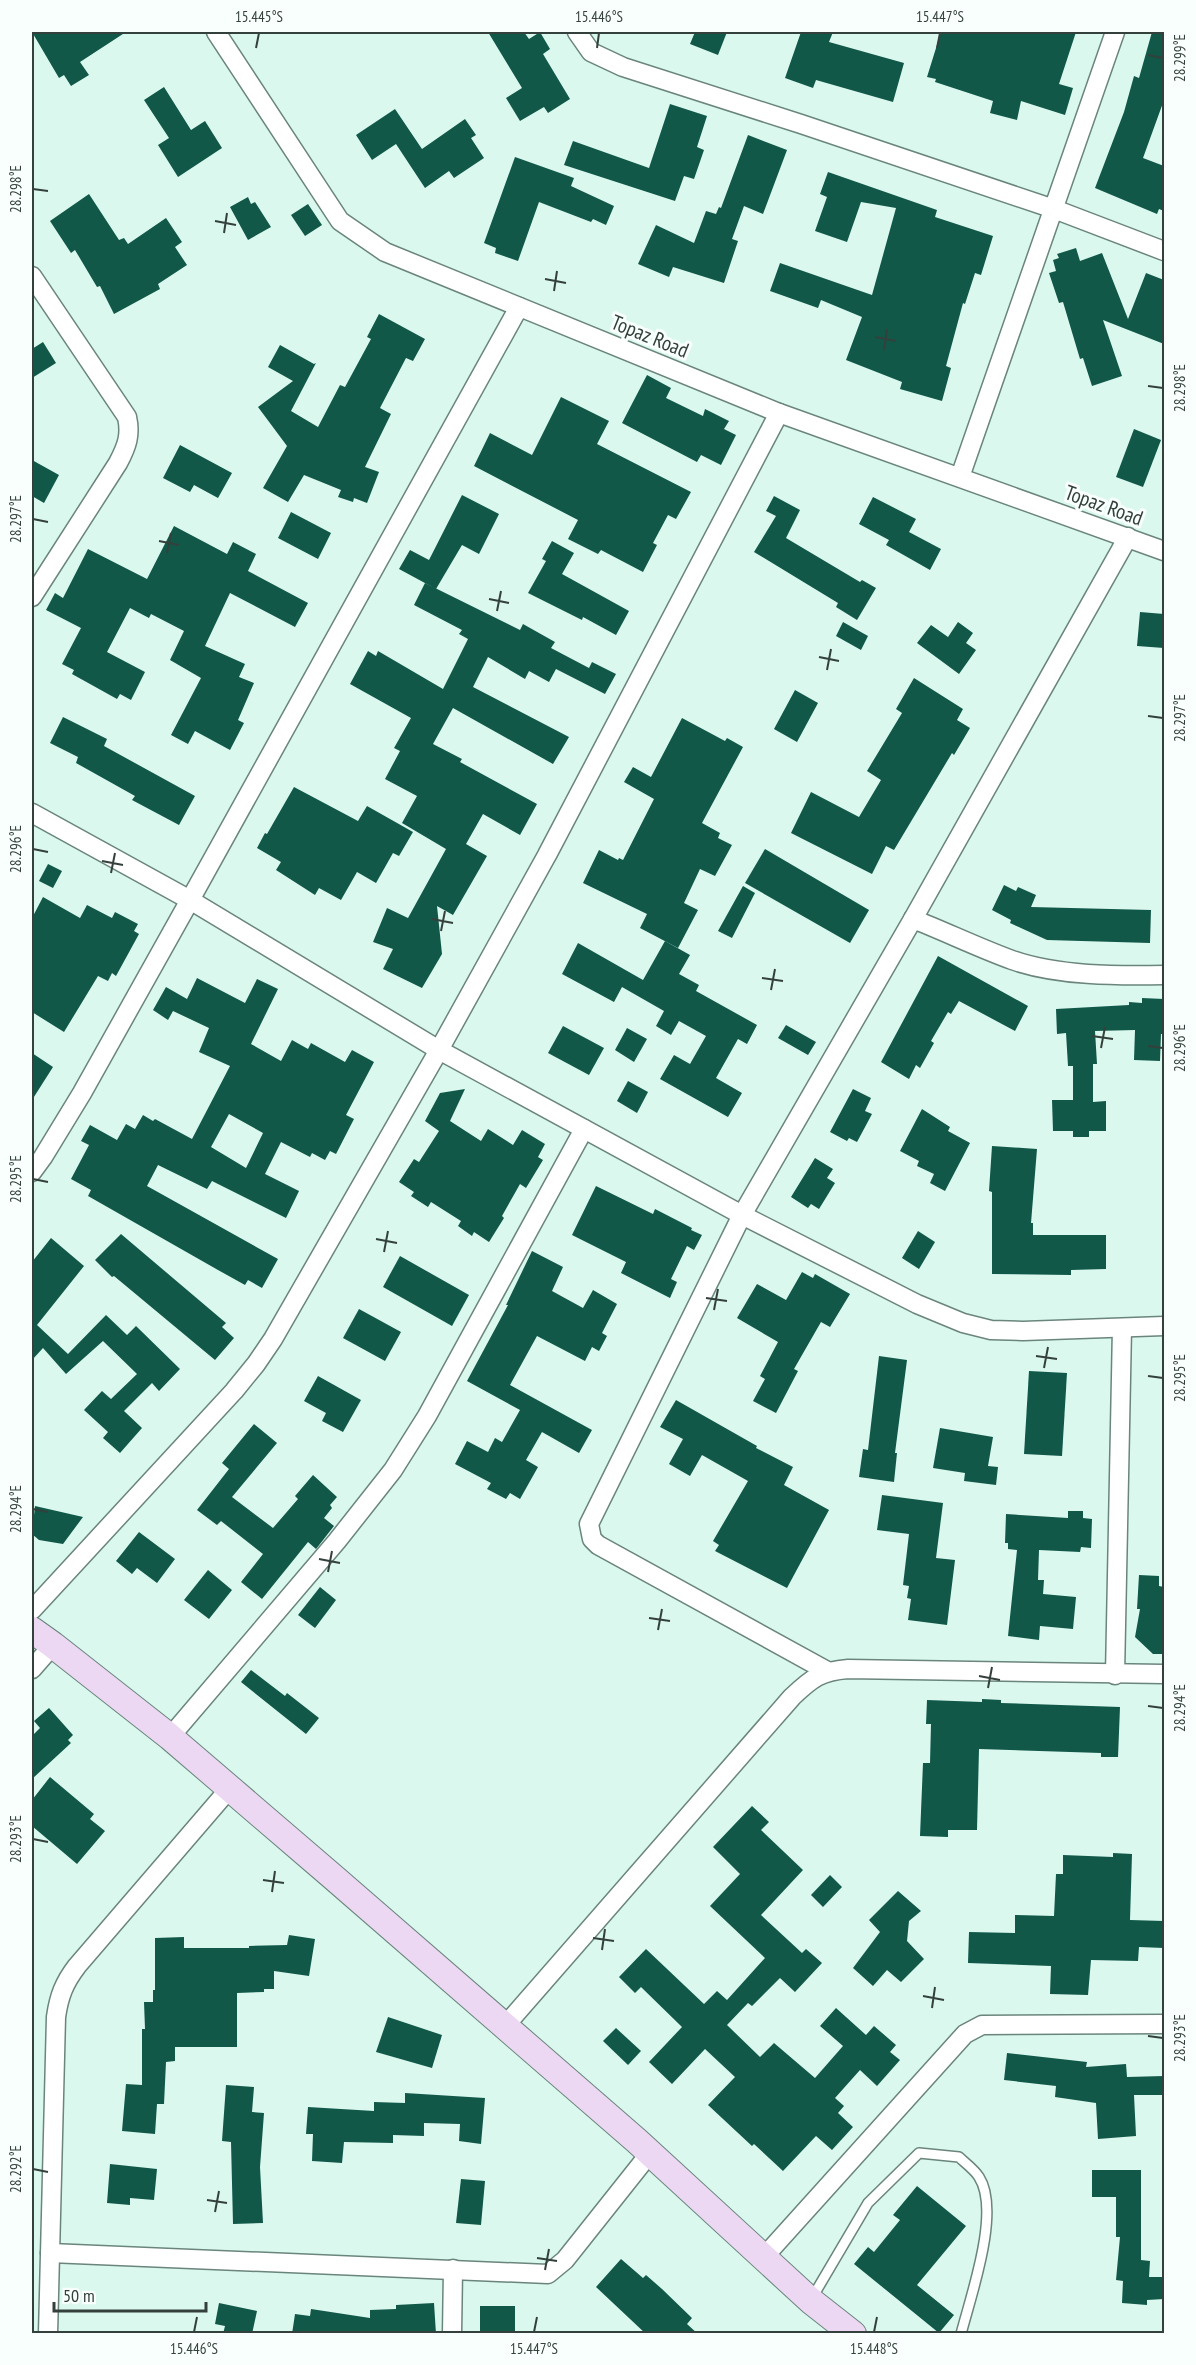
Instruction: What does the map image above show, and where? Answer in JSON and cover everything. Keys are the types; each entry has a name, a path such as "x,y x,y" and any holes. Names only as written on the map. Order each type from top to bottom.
{"street":[{"name":"Topaz Road","path":"216,32 340,221 385,252 779,413 1164,550"},
{"path":"577,32 591,52 623,67 1054,209 1164,251"},
{"path":"960,477 1115,32"},
{"path":"32,276 127,417 130,431 127,446 118,463 32,597"},
{"path":"32,1172 82,1093 519,307"},
{"path":"32,1610 256,1364 273,1339 439,1050 547,855 779,413"},
{"path":"827,1671 598,1545 592,1539 589,1524 742,1215 913,919 1128,537"},
{"path":"32,813 190,900 439,1050 742,1215 917,1304 963,1323 991,1330 1164,1326"},
{"path":"913,919 1014,961 1065,971 1124,976 1164,975"},
{"path":"170,1737 330,1550 393,1470 427,1416 584,1129"},
{"path":"1114,1675 1122,1328"},
{"path":"32,1630 170,1737 230,1788 650,2153 811,2301 853,2334"},
{"path":"32,1669 54,1645"},
{"path":"504,2027 792,1697 809,1681 827,1671 848,1669 1164,1674"},
{"path":"48,2334 56,2017 59,1995 77,1966 230,1788"},
{"path":"763,2258 966,2034 982,2025 1164,2024"},
{"path":"50,2253 548,2274 558,2268 650,2153"},
{"path":"452,2334 453,2269"}],"lane":[{"path":"811,2301 868,2203 919,2153 959,2157 979,2177 988,2206 985,2238 961,2334"}],"building":[{"path":"32,32 126,32 80,62 89,75 71,86 64,75 59,78"},
{"path":"488,32 524,32 529,39 540,32 550,49 543,54 570,99 548,113 544,107 520,121 506,98 522,88"},
{"path":"695,32 727,32 718,55 690,44"},
{"path":"801,32 833,32 829,42 904,63 893,102 816,80 813,88 785,78"},
{"path":"941,32 1076,32 1059,84 1073,88 1065,115 1021,101 1017,120 990,113 993,101 935,82 936,79 927,77"},
{"path":"1152,32 1164,32 1164,100 1143,158 1164,166 1164,211 1159,209 1157,214 1095,188 1124,112 1134,76 1139,78"},
{"path":"164,87 191,130 205,121 222,148 178,177 158,145 169,138 144,100"},
{"path":"670,104 707,116 697,147 704,150 694,179 684,176 675,201 564,165 573,141 649,168"},
{"path":"395,109 422,149 465,119 476,135 471,138 484,158 454,178 449,171 425,188 396,144 372,160 356,135"},
{"path":"748,135 787,150 763,214 744,206 732,239 738,241 724,283 673,267 669,277 638,264 656,225 694,243 706,211 716,214 719,207 721,208"},
{"path":"515,157 574,178 571,186 614,206 606,225 593,219 591,222 539,202 518,261 495,253 496,248 484,243"},
{"path":"828,172 937,210 935,217 993,236 981,275 975,273 965,304 963,303 946,366 951,368 942,401 900,389 902,382 846,360 862,317 821,300 818,308 770,291 780,263 872,295 896,208 861,202 847,242 815,231 827,197 820,194"},
{"path":"89,194 119,240 124,238 128,244 166,218 182,242 175,247 187,265 158,284 160,289 114,314 100,286 97,287 75,250 71,253 50,221"},
{"path":"248,197 251,204 255,202 271,227 248,240 230,207"},
{"path":"308,204 322,225 305,236 291,215"},
{"path":"1076,248 1080,261 1102,253 1128,319 1146,273 1164,280 1164,344 1103,320 1122,376 1092,386 1083,358 1080,359 1063,302 1059,303 1049,273 1056,271 1053,260 1059,258 1057,254"},
{"path":"379,314 425,339 413,361 406,358 380,408 391,414 365,467 379,472 367,503 354,498 353,502 338,497 341,490 304,475 288,502 263,488 287,446 258,407 293,381 268,367 280,345 316,363 291,411 318,427 340,385 345,387 371,339 367,337"},
{"path":"43,342 56,363 32,378 32,349"},
{"path":"647,375 671,388 666,398 703,416 705,409 729,421 724,429 736,435 721,465 701,455 697,462 622,423"},
{"path":"561,397 609,421 597,444 691,492 676,519 668,515 653,543 657,545 643,572 601,550 598,554 568,539 578,520 474,466 490,433 532,455"},
{"path":"1134,429 1161,440 1143,487 1116,477"},
{"path":"180,445 232,473 218,498 194,485 190,492 163,478"},
{"path":"32,460 59,475 44,503 32,496"},
{"path":"462,495 499,514 479,554 462,545 436,589 399,569 410,550 429,560"},
{"path":"774,496 800,510 786,538 860,582 862,580 876,588 857,620 836,607 838,603 754,552 776,516 766,511"},
{"path":"873,497 916,519 909,532 941,549 930,570 886,545 889,540 859,524"},
{"path":"291,512 331,533 318,559 278,538"},
{"path":"174,526 227,554 233,542 256,554 248,571 308,603 295,627 230,593 205,646 245,664 239,677 254,683 238,720 244,723 230,750 195,731 188,744 171,735 201,678 170,660 184,631 151,614 149,618 130,608 107,652 145,672 131,700 120,694 117,699 72,674 74,670 62,664 81,628 46,610 55,593 63,598 88,549 147,579"},
{"path":"552,541 574,553 562,574 629,611 616,635 583,617 582,620 528,593 546,561 542,559"},
{"path":"425,583 520,630 523,624 555,642 551,648 589,668 592,662 616,674 605,694 556,669 549,682 529,671 525,679 488,657 473,687 569,737 553,764 453,708 433,744 462,759 460,762 537,804 520,835 483,814 466,844 487,856 453,915 437,906 442,954 422,988 383,969 393,949 373,942 387,908 408,918 446,849 402,823 417,796 385,779 400,751 394,748 411,718 350,684 368,651 376,656 378,651 443,689 468,639 459,634 462,630 414,605"},
{"path":"1140,612 1164,614 1164,648 1137,646"},
{"path":"843,622 868,636 861,650 836,636"},
{"path":"958,622 973,633 966,643 976,650 959,674 917,643 931,625 948,637"},
{"path":"914,678 963,709 957,720 970,728 954,755 952,753 894,850 886,846 872,874 791,833 811,792 859,817 881,780 867,771 902,713 896,709"},
{"path":"795,690 818,703 797,742 774,729"},
{"path":"63,717 107,739 104,746 195,796 179,825 132,800 135,796 76,763 78,757 50,743"},
{"path":"682,718 725,741 727,738 743,747 702,823 720,833 718,838 732,845 715,876 700,869 684,903 698,910 678,948 640,928 647,914 583,883 599,850 618,860 619,858 623,860 654,799 624,782 633,767 651,777"},
{"path":"294,787 358,821 367,806 413,832 399,856 393,853 376,883 357,872 341,900 319,888 315,895 276,870 281,862 257,848"},
{"path":"765,849 869,910 850,943 745,883"},
{"path":"48,864 62,871 53,888 39,881"},
{"path":"1004,885 1016,891 1018,887 1036,895 1031,907 1151,910 1150,943 1047,940 1010,923 1011,920 992,910"},
{"path":"743,886 755,893 732,938 718,931"},
{"path":"43,897 80,918 87,905 112,918 115,912 138,924 134,931 139,934 116,976 112,973 108,981 98,976 64,1032 32,1012 32,918"},
{"path":"665,941 690,955 679,974 699,985 696,991 757,1025 747,1044 738,1039 716,1078 742,1093 728,1117 660,1079 674,1055 690,1064 706,1036 679,1021 671,1035 656,1026 664,1011 622,987 614,1002 562,974 578,943 643,980"},
{"path":"938,956 1028,1006 1015,1031 959,1001 951,1014 948,1012 931,1041 934,1043 920,1068 916,1065 909,1079 881,1062"},
{"path":"197,978 245,1003 257,979 278,989 251,1044 281,1061 292,1040 308,1049 311,1043 345,1062 352,1050 374,1062 346,1115 354,1119 336,1154 330,1151 325,1160 312,1153 310,1157 281,1142 265,1174 299,1191 286,1218 212,1181 207,1189 158,1165 147,1186 278,1259 262,1288 248,1280 245,1285 88,1196 91,1190 71,1179 89,1145 81,1141 90,1125 117,1140 126,1124 135,1129 143,1115 192,1139 230,1066 199,1052 209,1028 173,1011 168,1020 153,1010 166,987 187,999","holes":["229,1114 263,1133 246,1168 211,1147"]},
{"path":"1142,998 1164,999 1164,1034 1161,1034 1160,1061 1134,1060 1135,1030 1095,1031 1097,1064 1093,1064 1093,1102 1106,1101 1106,1131 1089,1131 1089,1137 1073,1137 1073,1131 1053,1131 1052,1100 1073,1100 1073,1066 1068,1066 1066,1033 1057,1034 1056,1009 1129,1005 1129,1002 1142,1003"},
{"path":"786,1025 816,1042 808,1055 778,1038"},
{"path":"563,1026 604,1048 589,1075 548,1053"},
{"path":"627,1028 647,1039 634,1062 615,1050"},
{"path":"32,1053 53,1067 32,1100"},
{"path":"628,1081 648,1092 637,1113 617,1101"},
{"path":"465,1089 450,1121 481,1141 488,1129 513,1145 522,1130 545,1144 538,1157 543,1160 526,1188 520,1184 502,1216 504,1218 489,1242 474,1232 472,1236 458,1226 461,1221 431,1202 428,1207 411,1196 414,1192 399,1182 414,1159 419,1162 439,1131 425,1121 440,1093"},
{"path":"853,1089 871,1098 865,1111 872,1114 857,1142 849,1138 847,1141 830,1132"},
{"path":"922,1109 950,1127 948,1131 970,1143 945,1191 930,1183 934,1174 917,1166 919,1161 900,1151"},
{"path":"992,1146 1037,1149 1031,1223 1033,1223 1033,1235 1106,1235 1106,1269 1071,1270 1071,1275 992,1274 992,1192 989,1191"},
{"path":"815,1158 833,1169 827,1178 835,1183 819,1209 811,1204 808,1208 791,1197"},
{"path":"596,1186 653,1214 655,1209 702,1235 694,1250 687,1246 671,1279 677,1282 670,1298 621,1273 626,1262 572,1235"},
{"path":"918,1231 935,1242 919,1269 902,1258"},
{"path":"121,1234 226,1323 222,1327 234,1338 215,1360 114,1276 112,1277 95,1260"},
{"path":"51,1238 84,1266 37,1325 68,1354 106,1315 127,1335 136,1326 180,1369 159,1391 152,1383 124,1411 142,1428 120,1453 103,1438 108,1432 84,1410 102,1391 111,1399 137,1374 103,1341 66,1374 43,1348 32,1360 32,1262"},
{"path":"532,1251 563,1267 552,1291 583,1308 593,1290 617,1304 602,1333 607,1336 599,1351 592,1347 585,1361 537,1336 510,1385 592,1430 579,1453 542,1432 526,1460 538,1467 520,1499 510,1493 506,1499 487,1489 491,1483 455,1464 467,1441 488,1452 495,1438 502,1442 520,1410 467,1381 508,1305 506,1305"},
{"path":"400,1256 469,1295 452,1326 383,1287"},
{"path":"802,1272 813,1278 815,1274 850,1294 830,1327 821,1322 794,1369 798,1371 776,1413 753,1401 765,1379 760,1376 778,1342 737,1318 757,1284 786,1300"},
{"path":"359,1309 401,1332 385,1361 343,1338"},
{"path":"879,1356 907,1360 895,1453 897,1453 894,1482 859,1477 863,1449 868,1450"},
{"path":"1029,1371 1067,1373 1062,1456 1024,1454"},
{"path":"318,1376 361,1400 343,1432 322,1421 326,1413 304,1401"},
{"path":"676,1400 757,1446 756,1448 793,1467 784,1485 829,1510 787,1588 715,1551 719,1545 713,1541 748,1481 702,1455 690,1476 669,1464 683,1439 660,1427"},
{"path":"254,1424 277,1443 232,1497 273,1528 298,1499 295,1496 313,1475 337,1497 324,1518 334,1526 316,1549 308,1542 262,1599 241,1582 263,1554 221,1521 217,1525 197,1510 229,1469 222,1463"},
{"path":"940,1428 993,1437 988,1466 998,1467 996,1485 964,1481 965,1473 933,1468"},
{"path":"882,1495 943,1503 936,1558 955,1560 947,1625 908,1620 911,1599 907,1598 909,1586 903,1585 909,1534 877,1530"},
{"path":"35,1506 83,1517 63,1544 39,1540 32,1534"},
{"path":"1068,1511 1083,1511 1083,1518 1092,1519 1091,1548 1081,1547 1080,1552 1039,1550 1038,1580 1044,1580 1043,1594 1076,1597 1073,1629 1040,1626 1039,1640 1008,1636 1017,1550 1008,1549 1008,1543 1005,1543 1006,1514 1068,1518"},
{"path":"139,1532 175,1559 157,1583 137,1568 132,1574 116,1561"},
{"path":"208,1570 232,1590 209,1619 184,1600"},
{"path":"1139,1575 1159,1576 1159,1586 1164,1587 1164,1654 1153,1654 1135,1637 1140,1609 1137,1609"},
{"path":"320,1587 336,1600 315,1628 298,1615"},
{"path":"251,1670 285,1696 287,1693 319,1718 306,1734 241,1682"},
{"path":"982,1699 1001,1700 1001,1703 1120,1707 1118,1757 1101,1757 1101,1753 979,1749 977,1830 948,1830 948,1837 920,1836 923,1763 930,1763 931,1724 926,1724 927,1700 982,1702"},
{"path":"49,1708 73,1735 68,1740 71,1743 32,1779 32,1736 40,1728 34,1721"},
{"path":"50,1777 94,1814 90,1819 105,1831 77,1864 32,1826 32,1800"},
{"path":"752,1806 769,1822 761,1830 803,1870 761,1915 802,1953 806,1949 822,1963 795,1992 780,1978 752,2006 748,2003 727,2025 760,2057 774,2043 815,2078 843,2046 820,2026 836,2008 866,2035 874,2026 896,2045 890,2052 900,2060 877,2086 860,2070 835,2098 844,2106 838,2113 853,2127 832,2150 816,2136 783,2171 708,2105 735,2077 705,2049 672,2084 649,2062 682,2027 641,1987 635,1993 619,1977 646,1949 704,2004 717,1991 727,2000 765,1958 710,1906 740,1874 713,1847"},
{"path":"1113,1853 1132,1854 1130,1920 1164,1921 1164,1948 1139,1947 1138,1961 1091,1960 1088,1995 1050,1994 1051,1966 968,1963 969,1932 1015,1933 1015,1915 1054,1916 1056,1874 1063,1874 1063,1855 1113,1857"},
{"path":"830,1875 842,1887 823,1907 811,1895"},
{"path":"898,1891 921,1911 909,1921 907,1941 924,1959 901,1982 887,1970 873,1986 853,1968 880,1932 869,1920"},
{"path":"289,1935 315,1939 309,1976 274,1971 274,1989 264,1989 264,1992 237,1993 237,2047 175,2047 175,2061 166,2062 164,2104 157,2104 155,2134 122,2131 126,2084 142,2085 144,2002 153,2002 155,1938 184,1937 184,1948 249,1948 249,1946 287,1945"},
{"path":"388,2017 442,2035 432,2068 376,2052"},
{"path":"616,2028 641,2051 628,2065 603,2041"},
{"path":"1007,2053 1087,2062 1086,2067 1126,2064 1127,2077 1164,2076 1164,2095 1134,2095 1136,2136 1098,2139 1096,2103 1055,2097 1056,2086 1004,2080"},
{"path":"226,2085 254,2087 252,2112 264,2113 260,2167 263,2223 233,2224 231,2142 222,2141"},
{"path":"405,2093 485,2098 481,2144 459,2141 460,2124 424,2123 424,2136 393,2135 393,2143 344,2142 342,2163 312,2161 313,2134 306,2134 308,2107 374,2111 374,2102 405,2103"},
{"path":"110,2164 157,2169 154,2200 130,2198 130,2205 107,2203"},
{"path":"1092,2170 1141,2170 1141,2260 1150,2261 1149,2277 1164,2277 1164,2299 1147,2300 1147,2305 1122,2303 1123,2281 1116,2280 1120,2237 1116,2237 1116,2197 1092,2197"},
{"path":"461,2179 485,2181 481,2225 456,2223"},
{"path":"917,2186 966,2226 917,2285 954,2315 939,2333 854,2264 868,2247 874,2252 900,2220 893,2215"},
{"path":"621,2259 643,2278 646,2275 692,2318 687,2324 698,2334 646,2334 596,2287"},
{"path":"219,2303 257,2311 252,2334 223,2334 225,2326 215,2324"},
{"path":"434,2303 436,2334 292,2334 295,2314 310,2316 311,2309 370,2318 370,2310 396,2309 396,2305"},
{"path":"480,2306 515,2306 515,2334 480,2334"}]}
